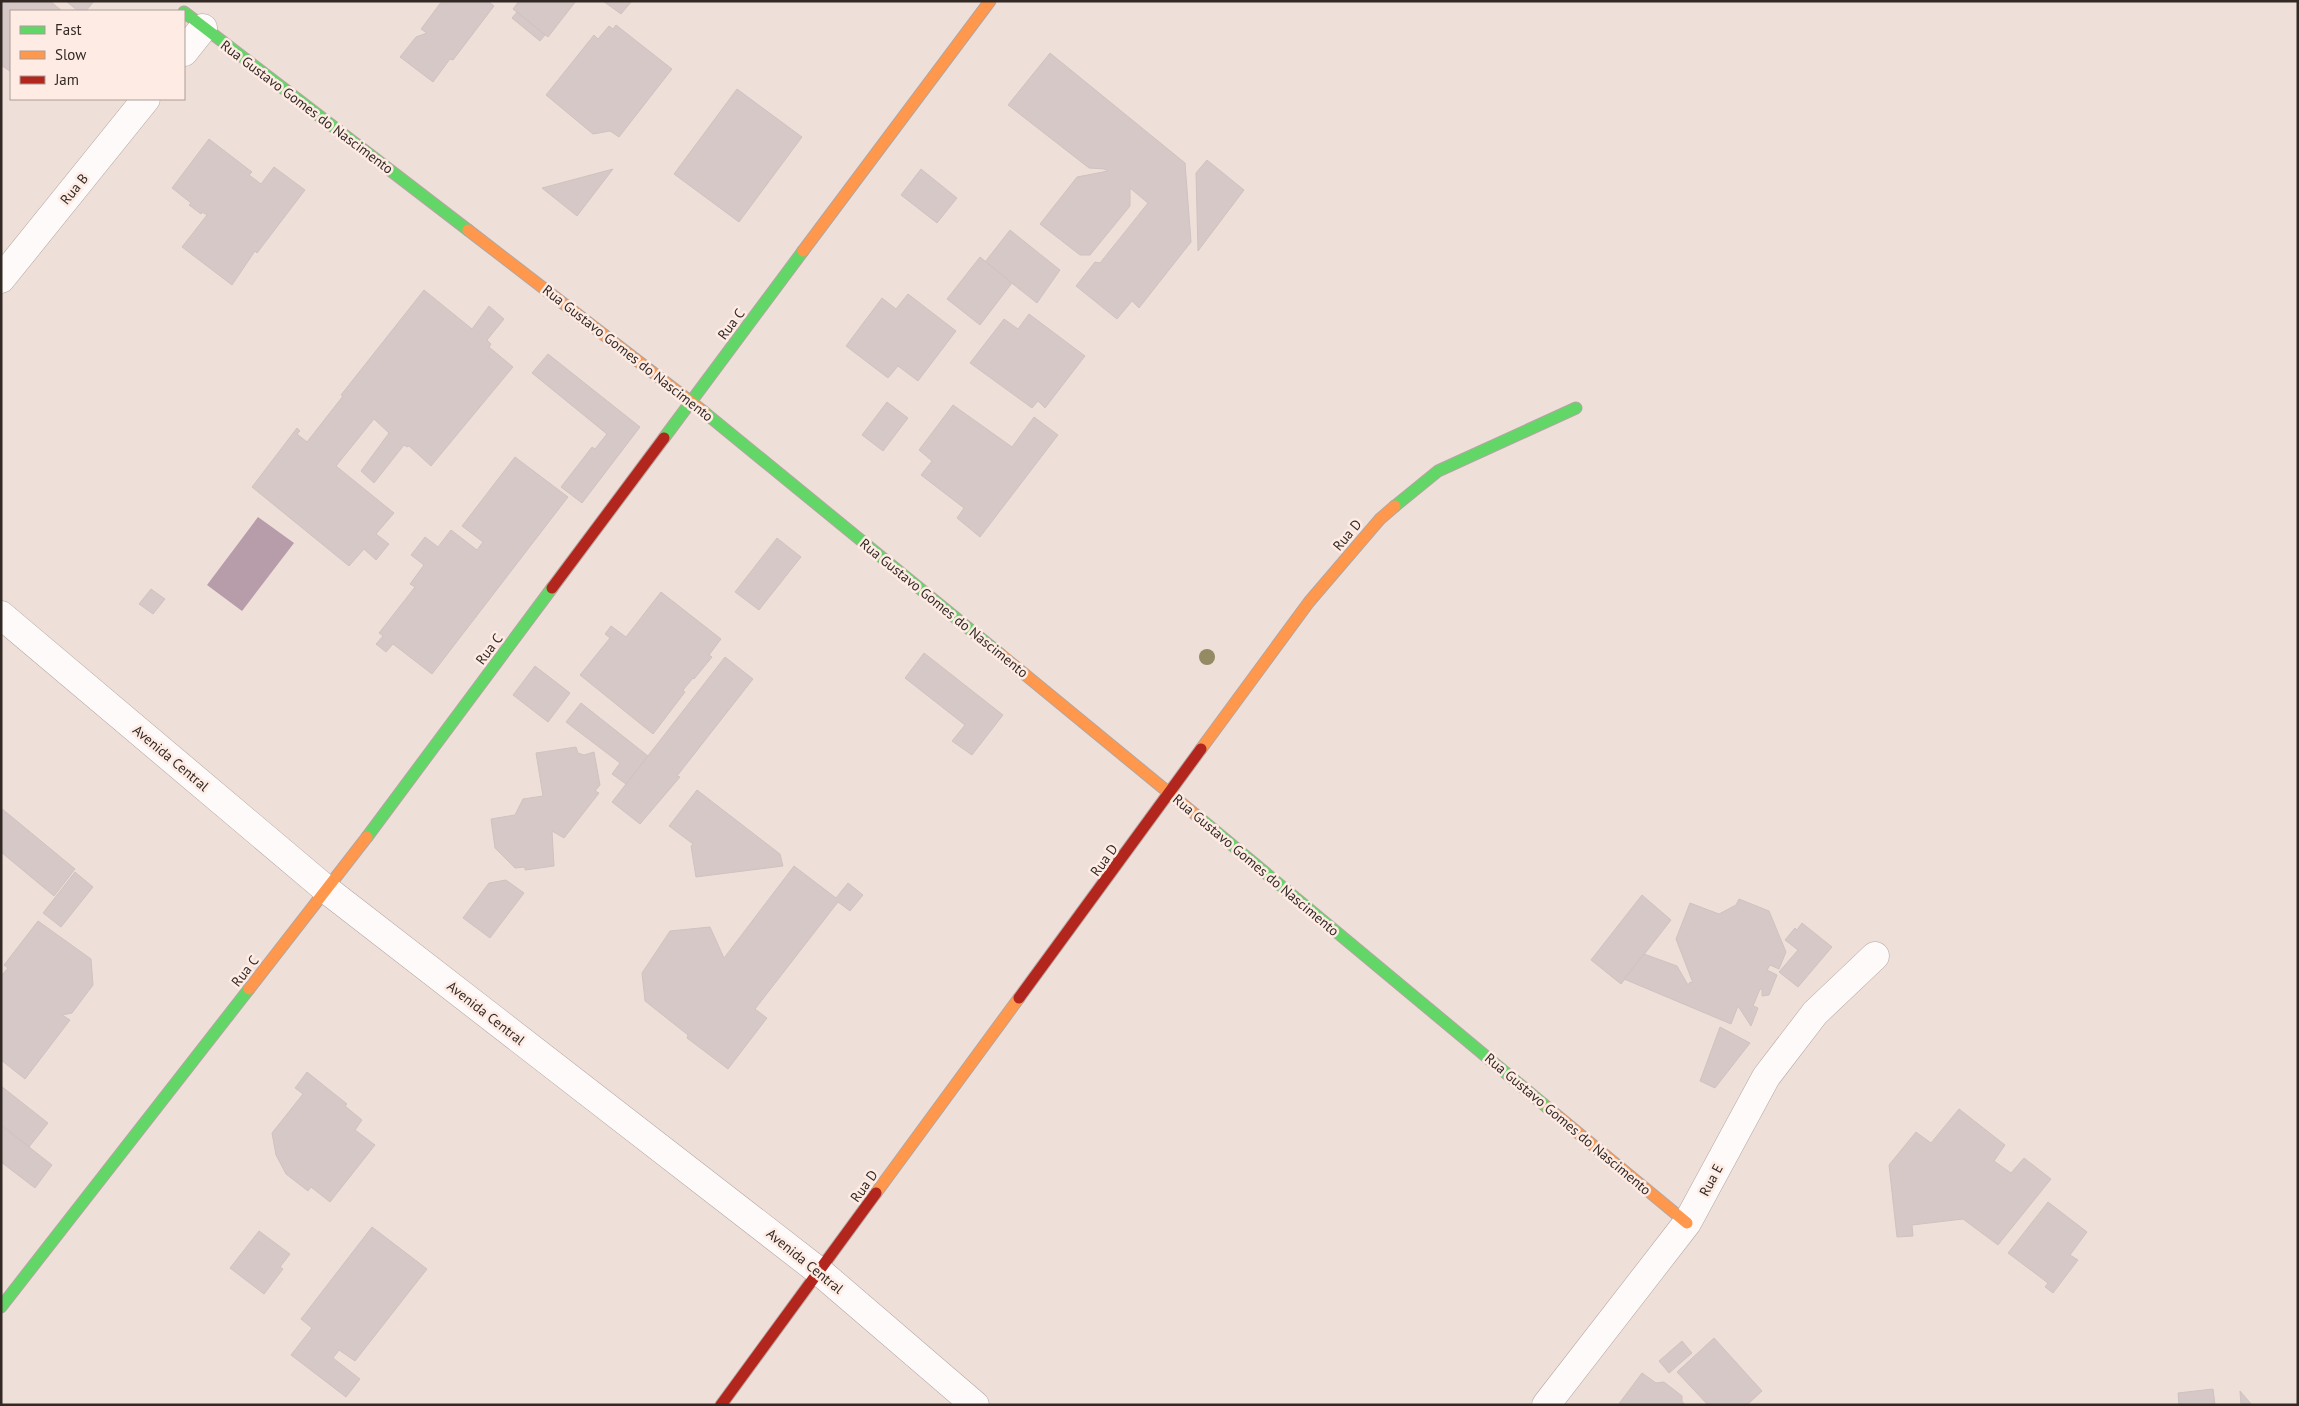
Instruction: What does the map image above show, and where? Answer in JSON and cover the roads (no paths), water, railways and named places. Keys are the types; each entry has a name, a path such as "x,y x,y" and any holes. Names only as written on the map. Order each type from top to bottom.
{"street":[{"name":"Rua Gustavo Gomes do Nascimento","path":"170,1 181,10"},
{"name":"Rua C","path":"1,1307 327,890 990,1"},
{"name":"Rua Gustavo Gomes do Nascimento","path":"190,17 692,402 1170,794 1687,1223"},
{"path":"185,46 190,17"},
{"name":"Rua B","path":"1,278 145,100"},
{"name":"Rua D","path":"722,1405 1309,602 1380,519 1438,471 1576,408"},
{"name":"Avenida Central","path":"1,616 327,890 820,1272 974,1405"},
{"name":"Rua E","path":"1546,1405 1687,1223 1766,1077 1815,1012 1874,956"}]}
